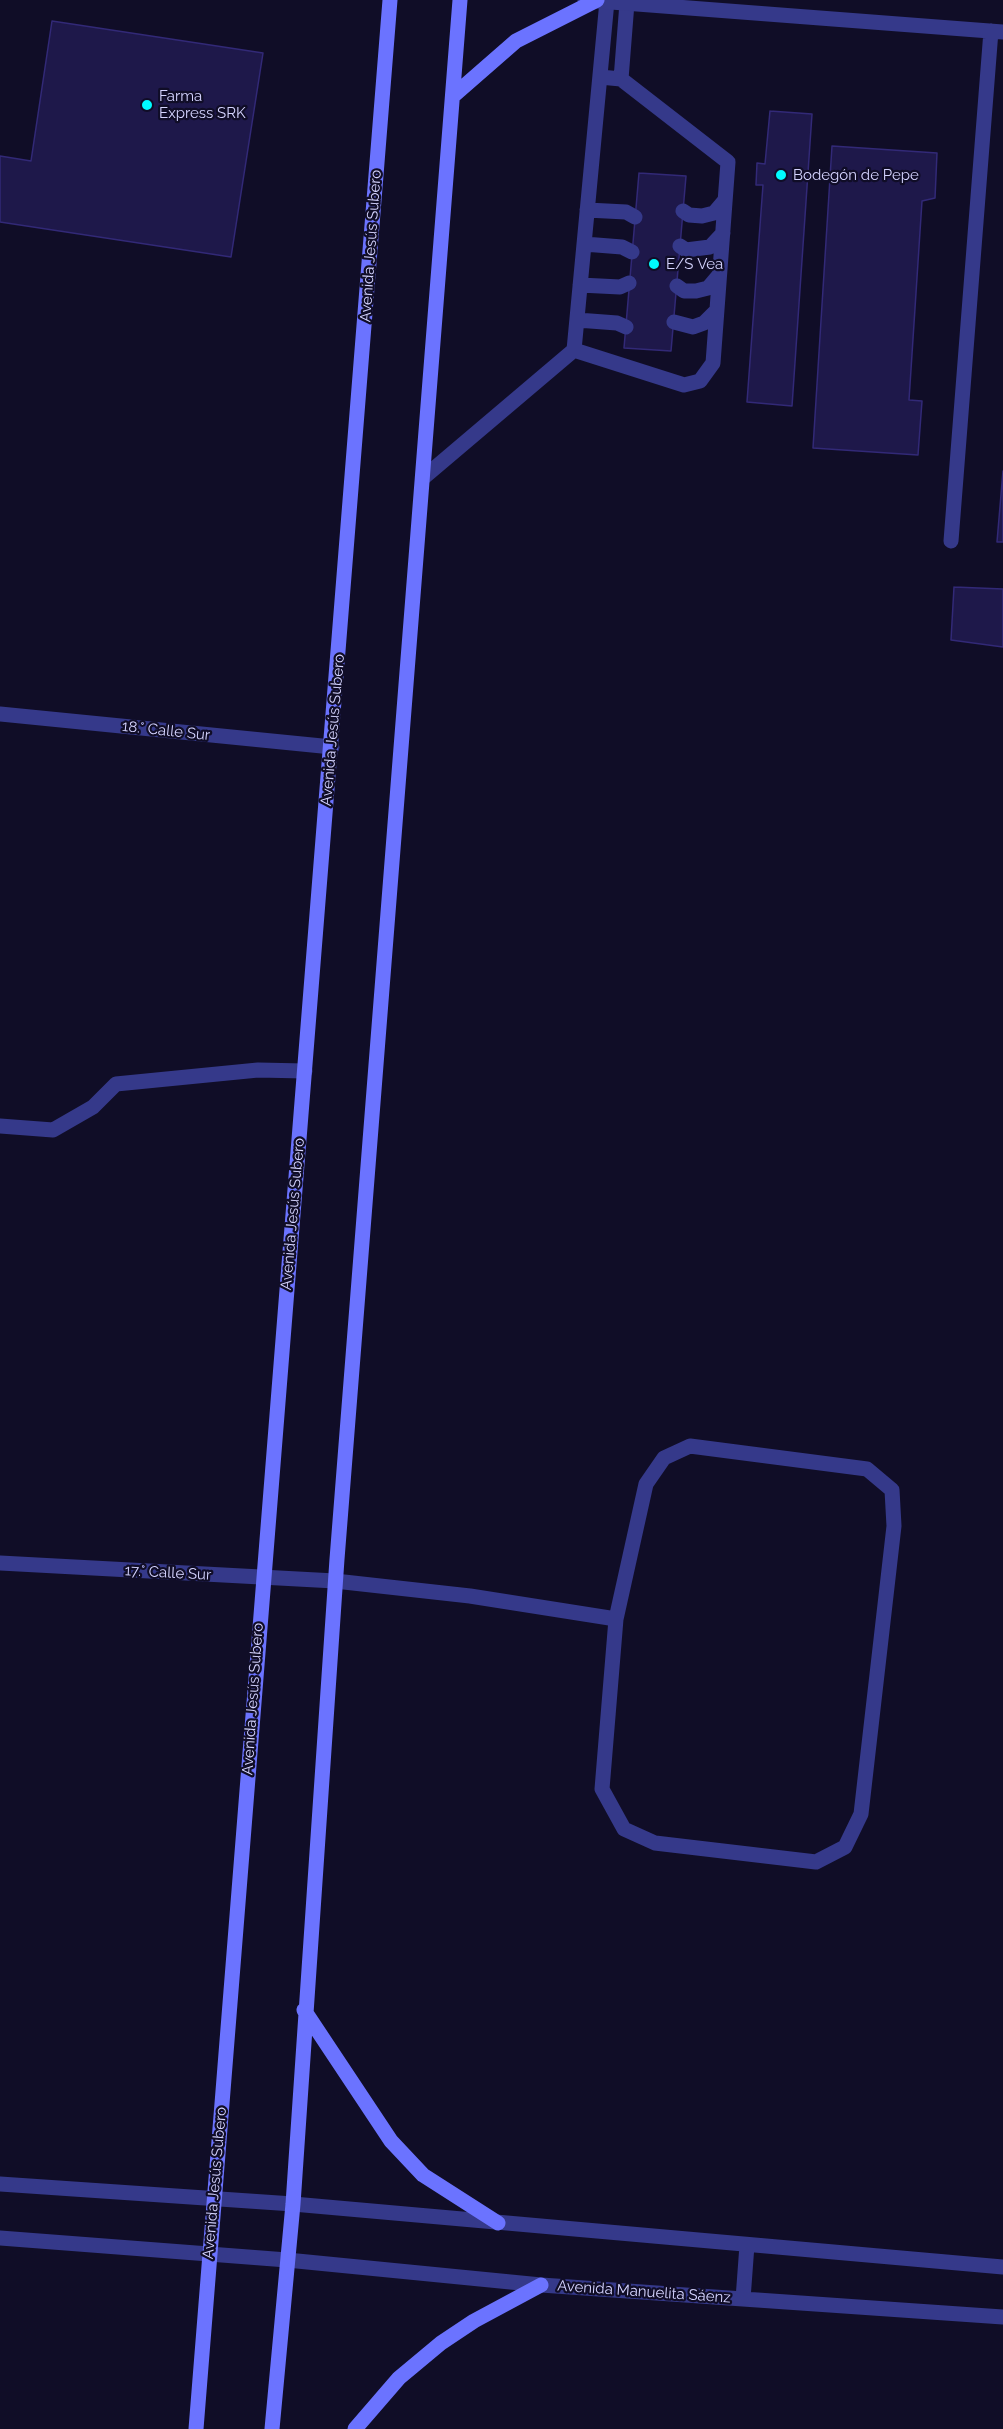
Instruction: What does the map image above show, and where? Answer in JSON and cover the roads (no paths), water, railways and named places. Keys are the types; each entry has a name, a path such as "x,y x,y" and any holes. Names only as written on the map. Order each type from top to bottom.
{"main road":[{"name":"Avenida Jesús Subero","path":"196,2429 390,0"},
{"path":"272,2429 293,2204 304,2010 335,1581 460,0"},
{"path":"453,96 516,40 597,1"},
{"path":"304,2010 391,2141 423,2175 498,2223"},
{"path":"356,2429 399,2378 441,2343 474,2321 541,2285"}],"street":[{"path":"423,478 574,350 600,77 597,1 997,32 951,541"},
{"path":"621,79 627,3"},
{"path":"574,350 684,385 700,381 713,363 728,162 621,79 600,77"},
{"path":"685,216 714,213 725,200"},
{"path":"587,210 632,212"},
{"path":"682,250 710,247 723,233"},
{"path":"584,244 629,247"},
{"path":"679,291 708,288 719,275"},
{"path":"580,285 626,288"},
{"path":"676,326 693,327 704,323 717,310"},
{"path":"576,320 623,323"},
{"name":"18.° Calle Sur","path":"0,714 332,747"},
{"path":"0,1126 53,1130 93,1107 116,1084 258,1070 305,1071"},
{"path":"690,1446 867,1469 892,1490 894,1526 861,1814 845,1847 816,1862 655,1843 624,1829 602,1789 616,1619 646,1484 664,1458 690,1446"},
{"name":"17.° Calle Sur","path":"0,1563 335,1581 470,1596 616,1619"},
{"path":"0,2184 293,2204 1003,2267"},
{"name":"Avenida Manuelita Sáenz","path":"0,2238 287,2260 541,2285 1003,2317"},
{"path":"743,2299 747,2245"}],"place":[{"name":"Farma Express SRK","path":"147,105"},
{"name":"Bodegón de Pepe","path":"781,175"},
{"name":"E/S Vea","path":"654,264"}]}
